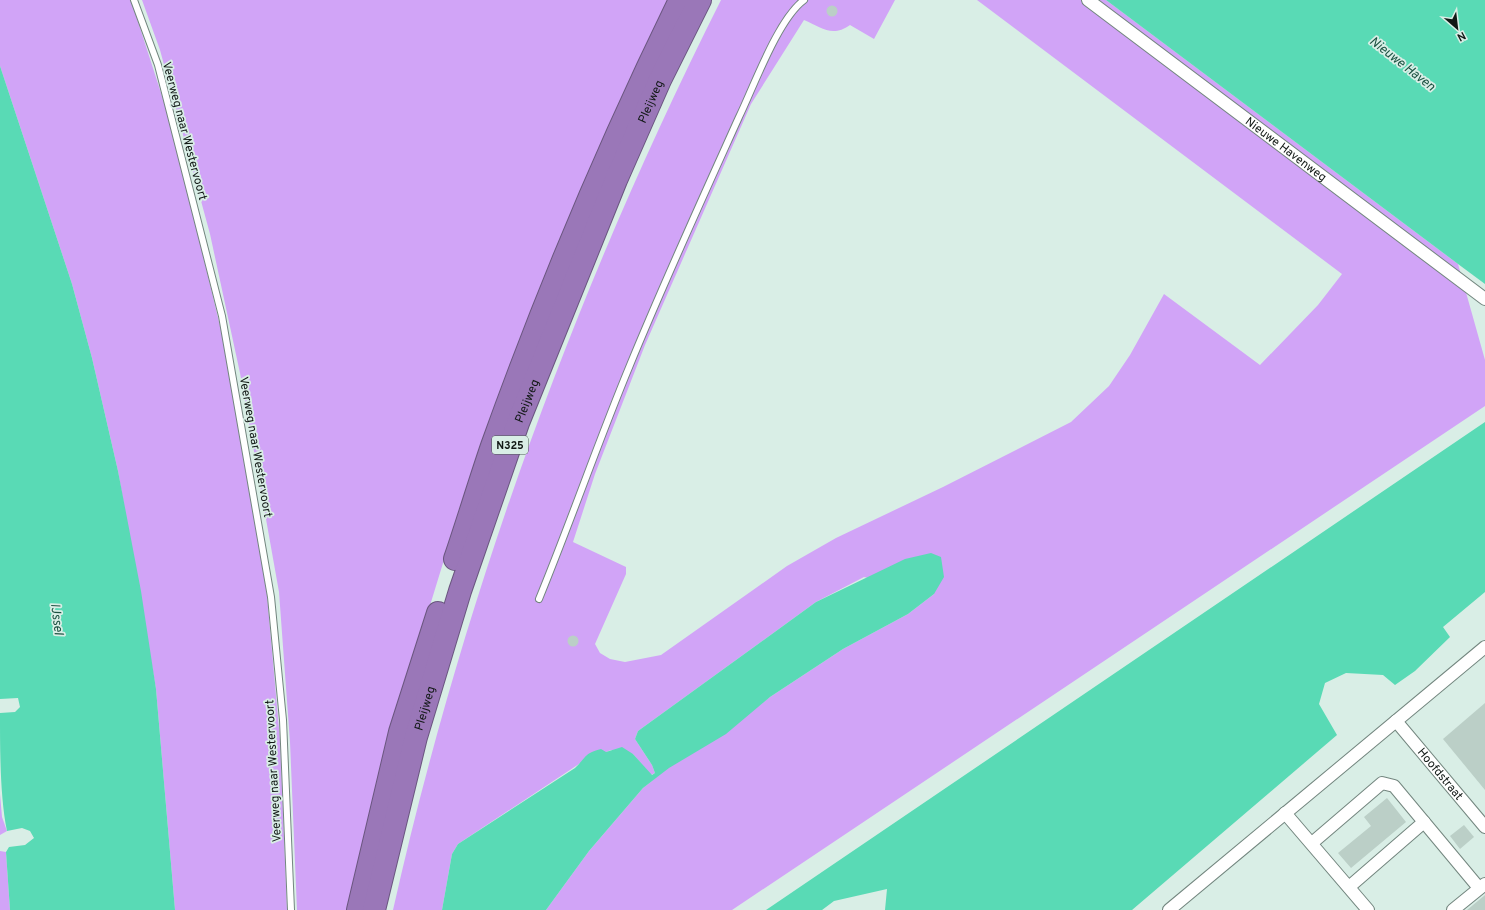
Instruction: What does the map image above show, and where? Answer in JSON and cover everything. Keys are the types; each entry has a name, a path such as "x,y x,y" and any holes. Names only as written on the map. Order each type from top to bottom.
{"highway":[{"name":"Pleijweg","path":"358,910 400,732 492,447 544,307 600,172 680,0"},
{"name":"Pleijweg","path":"374,910 416,738 460,591 518,423 616,180 660,80 700,0"}],"street":[{"name":"Nieuwe Havenweg","path":"1088,0 1485,298"},
{"path":"1169,910 1485,646"},
{"name":"Hoofdstraat","path":"1396,721 1485,827"},
{"path":"1312,843 1382,783 1394,786 1424,822 1482,886 1453,910"},
{"path":"1285,813 1368,910"},
{"path":"1349,887 1424,822"}],"lane":[{"name":"Veerweg naar Westervoort","path":"134,0 158,65 222,316 270,589 283,720 290,910"},
{"path":"540,599 630,366 719,162 779,32 795,6 804,0"}],"shaded area":[{"path":"0,0 131,0 172,127 234,384 267,595 280,740 287,910 175,910 156,689 118,471 92,358 72,284 0,66"},
{"path":"142,0 670,0 486,440 447,550 405,687 348,910 297,910 290,742 279,592 240,373 210,234 160,50"},
{"path":"721,0 895,0 874,39 850,25 838,31 832,31 821,28 804,20 751,104 645,345 595,474 573,542 626,567 626,574 595,644 600,653 610,659 625,662 661,655 787,566 836,538 943,487 1071,422 1109,386 1130,355 1164,294 1260,365 1318,305 1342,274 977,0 1106,0 1458,264 1485,360 1485,406 732,910 546,910 589,851 643,788 668,768 748,714 770,697 843,649 908,614 934,594 864,577 816,602 638,731 635,739 652,765 655,773 651,775 633,754 611,750 582,762 458,844 452,854 442,910 393,910 422,792 454,675 490,560 529,445 572,331 619,219 668,109"},
{"path":"0,794 2,817 7,831 0,835"},
{"path":"0,851 6,852 10,910 0,910"}],"water":[{"name":"Nieuwe Haven","path":"1106,0 1485,0 1485,284 1458,264"},
{"name":"IJssel","path":"0,66 72,284 92,358 118,471 141,591 156,689 175,910 10,910 6,852 9,847 25,845 34,838 30,831 22,828 7,831 1,773 0,713 15,712 20,707 18,698 0,699"},
{"path":"1485,422 1485,592 1443,627 1450,637 1415,671 1395,685 1383,675 1346,673 1325,683 1319,704 1337,735 1132,910 885,910 887,889 834,901 822,910 766,910"},
{"path":"931,553 941,557 944,577 934,594 908,614 843,649 770,697 726,734 669,768 643,788 589,851 546,910 442,910 452,854 458,844 575,768 588,754 595,751 601,749 606,752 622,747 633,754 652,775 655,773 652,765 635,739 638,731 816,602 905,559"}],"building":[{"path":"830,6 834,6 836,7 836,15 830,16 827,13 827,9"},
{"path":"571,636 575,636 577,637 577,645 571,646 568,643 568,639"},
{"path":"1485,703 1485,790 1443,739"},
{"path":"1387,798 1406,822 1351,868 1338,853 1371,826 1364,817"},
{"path":"1464,825 1474,837 1460,849 1450,836"},
{"path":"1485,895 1485,910 1467,910"}]}
